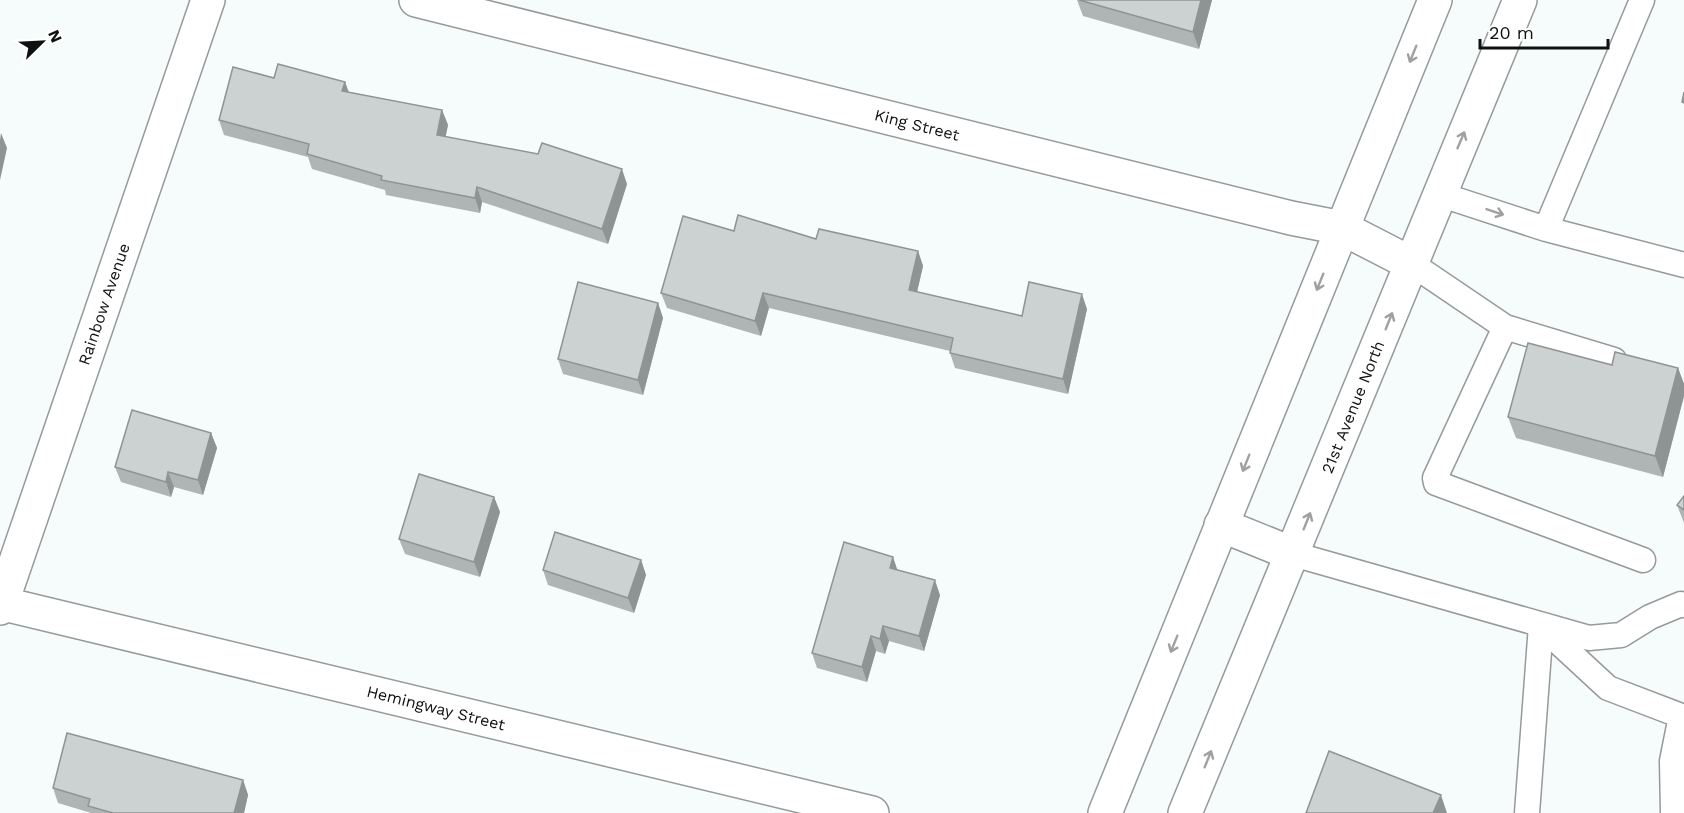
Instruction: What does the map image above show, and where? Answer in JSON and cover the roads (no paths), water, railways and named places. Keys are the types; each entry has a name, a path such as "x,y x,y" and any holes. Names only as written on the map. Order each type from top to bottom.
{"street":[{"name":"Rainbow Avenue","path":"0,605 208,0"},
{"name":"King Street","path":"416,0 1291,218 1342,228 1412,264"},
{"path":"1105,813 1435,0"},
{"name":"21st Avenue North","path":"1185,813 1520,0"},
{"path":"1221,525 1293,554"},
{"name":"Hemingway Street","path":"0,605 872,813"}],"lane":[{"path":"1546,229 1642,0"},
{"path":"1439,194 1546,229 1684,265"},
{"path":"1412,264 1505,327 1614,360"},
{"path":"1505,327 1435,478 1436,483 1643,560"},
{"path":"1293,554 1589,638 1621,635 1650,617 1681,604 1684,605"},
{"path":"1540,625 1608,688 1683,716 1672,761 1673,813"},
{"path":"1527,813 1540,625"}]}
